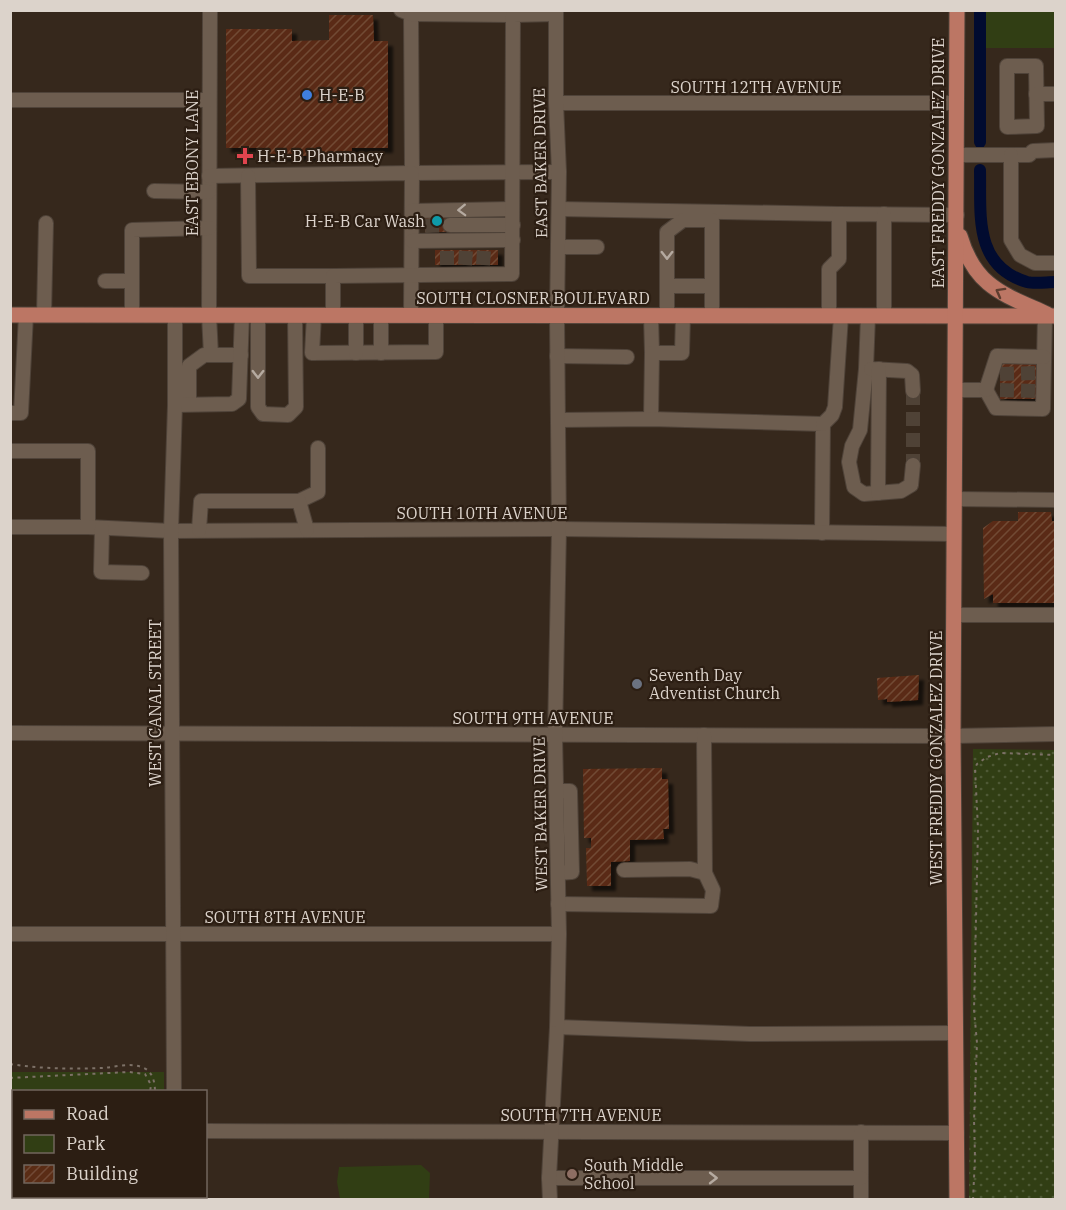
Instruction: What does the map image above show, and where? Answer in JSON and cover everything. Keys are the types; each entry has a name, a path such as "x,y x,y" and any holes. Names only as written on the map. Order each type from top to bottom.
{"main road":[{"name":"EAST FREDDY GONZALEZ DRIVE","path":"956,316 957,10"},
{"path":"957,219 963,247 977,273 990,286 1051,316"},
{"name":"SOUTH CLOSNER BOULEVARD","path":"18,315 1051,316"},
{"name":"WEST FREDDY GONZALEZ DRIVE","path":"956,316 953,736 957,1200"}],"street":[{"name":"EAST EBONY LANE","path":"210,10 209,315 211,355"},
{"path":"411,315 412,241 418,226 412,211 406,12 513,15 556,12"},
{"name":"EAST BAKER DRIVE","path":"556,12 555,104 560,172 557,316"},
{"path":"248,176 249,276 411,274 446,269 483,269 512,274 513,15"},
{"path":"1007,66 1036,66 1036,94 1037,126 1007,127 1007,66"},
{"path":"1036,94 1056,94"},
{"path":"10,100 209,100"},
{"name":"SOUTH 12TH AVENUE","path":"555,104 956,103"},
{"path":"957,155 1011,155 1056,150"},
{"path":"1029,154 1033,159 1056,159"},
{"path":"1011,155 1011,240 1020,255 1035,263 1056,263"},
{"path":"209,176 560,172"},
{"path":"154,191 209,192"},
{"path":"412,211 512,209"},
{"path":"559,209 884,214 957,219"},
{"path":"822,532 823,424 832,415 835,407 835,316 829,269 839,259 839,214"},
{"path":"878,493 873,369 884,214"},
{"path":"652,353 682,353 667,286 667,232 683,220 712,220 712,316"},
{"path":"44,315 46,223"},
{"path":"450,225 513,225"},
{"path":"132,315 132,230 209,228"},
{"path":"412,241 447,245 484,245 513,240"},
{"path":"558,247 597,247"},
{"path":"333,276 333,315"},
{"path":"105,281 132,281"},
{"path":"667,286 712,286"},
{"path":"10,412 21,413 18,315"},
{"name":"WEST CANAL STREET","path":"174,1090 171,531 182,404 182,366 175,315"},
{"path":"182,404 236,402 239,399 242,315"},
{"path":"258,315 258,407 263,414 288,415 296,407 295,315"},
{"path":"314,315 312,352 436,352 436,315"},
{"path":"356,315 357,352"},
{"path":"381,315 381,352"},
{"name":"WEST BAKER DRIVE","path":"550,1200 559,934 555,735 559,529 557,316"},
{"path":"651,316 651,419"},
{"path":"1044,357 997,356 993,390 996,408 1043,409 1040,373 1044,357 1051,316"},
{"path":"182,366 204,355 241,355"},
{"path":"557,356 627,357"},
{"path":"873,369 908,371 912,375 913,391"},
{"path":"873,369 860,430 852,446 849,469 854,487 864,494 901,491 911,485 913,465"},
{"path":"993,390 1000,374"},
{"path":"955,390 993,390"},
{"path":"558,420 651,419 823,424"},
{"path":"199,531 201,501 299,501 318,492 318,448"},
{"path":"10,451 88,452 101,572 142,573"},
{"path":"954,499 1056,500"},
{"path":"299,501 307,530"},
{"name":"SOUTH 10TH AVENUE","path":"10,527 95,527 171,531 559,529 954,534"},
{"path":"954,615 1056,615"},
{"name":"SOUTH 9TH AVENUE","path":"10,733 953,736 1056,734"},
{"path":"558,904 711,906 713,891 705,873 704,735"},
{"path":"624,870 690,869 705,873"},
{"name":"SOUTH 8TH AVENUE","path":"10,934 559,934"},
{"path":"557,1027 750,1034 956,1033"},
{"name":"SOUTH 7TH AVENUE","path":"207,1131 957,1133"},
{"path":"861,1132 861,1200"},
{"path":"549,1178 861,1178"}],"path":[{"path":"973,1200 977,1043 974,999 978,829 975,768 981,761 1000,753 1056,755"},
{"path":"10,1064 31,1068 105,1068 135,1065 146,1069 154,1079 155,1090"},
{"path":"10,1078 137,1073 145,1074 150,1090"}],"green space":[{"path":"981,11 1055,11 1055,48 981,48"},
{"path":"973,749 1055,750 1055,1199 969,1199"},
{"path":"11,1072 164,1072 164,1090 12,1090 11,1156"},
{"path":"421,1165 430,1173 429,1199 340,1199 337,1182 339,1167"}],"building":[{"name":"H-E-B","path":"329,15 373,15 374,41 388,41 388,148 352,148 352,156 266,156 266,148 226,148 226,29 292,29 292,41 329,40"},
{"name":"H-E-B Car Wash","path":"425,217 450,217 450,232 425,232"},
{"path":"435,250 498,250 498,265 435,265"},
{"path":"1000,359 1036,359 1036,399 1000,399"},
{"path":"1018,512 1051,512 1052,521 1056,521 1056,603 993,603 993,594 984,599 983,528 993,521 1018,521"},
{"path":"919,675 918,700 887,702 887,699 878,700 877,678"},
{"path":"662,768 662,779 668,779 669,829 663,829 664,839 630,840 630,861 611,862 611,886 587,886 586,848 591,848 591,838 584,838 583,769"}],"waterway":[{"path":"980,10 980,142"},
{"path":"980,170 981,221 989,251 997,264 1010,274 1027,282 1056,282"}],"tunnel":[{"path":"425,226 450,225"},
{"path":"447,250 447,265"},
{"path":"465,265 466,250"},
{"path":"483,265 484,250"},
{"path":"1000,374 1036,373"},
{"path":"1000,390 1036,391"},
{"path":"913,391 913,465"}],"place":[{"name":"H-E-B","path":"307,95"},
{"name":"H-E-B Pharmacy","path":"245,156"},
{"name":"H-E-B Car Wash","path":"437,221"},
{"name":"Seventh Day Adventist Church","path":"637,684"},
{"name":"South Middle School","path":"572,1174"}]}
